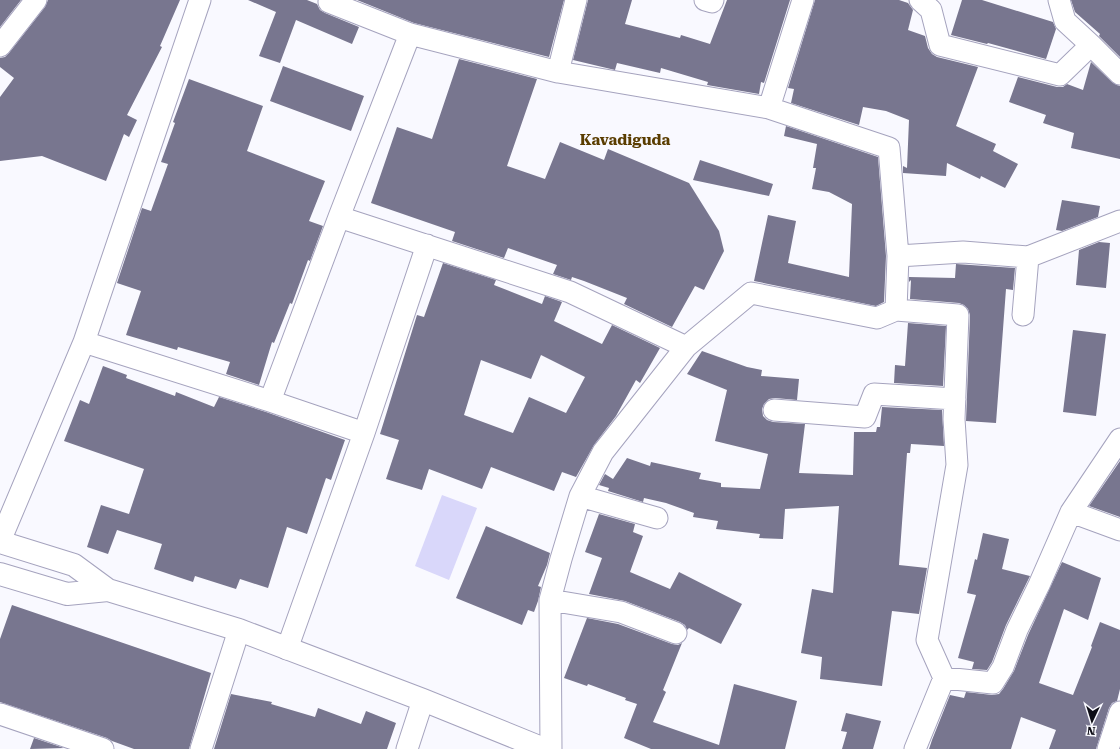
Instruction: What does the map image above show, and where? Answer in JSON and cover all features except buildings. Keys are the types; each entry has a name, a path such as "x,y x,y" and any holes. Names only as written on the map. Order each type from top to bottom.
{"main road":[{"path":"0,542 74,564 108,590 239,630 423,700 544,749"},
{"path":"0,574 67,594 108,590"}],"street":[{"path":"0,46 36,0"},
{"path":"0,542 84,342 200,0"},
{"path":"558,72 576,0"},
{"path":"705,0 712,2 713,0"},
{"path":"769,108 803,0"},
{"path":"920,0 931,10 940,45 1060,75 1091,45"},
{"path":"1059,0 1065,21 1120,74"},
{"path":"329,2 410,34 558,72 769,108 889,148 898,256 896,310"},
{"path":"270,401 410,34"},
{"path":"339,217 570,292 686,348"},
{"path":"898,256 963,252 1028,257 1120,221"},
{"path":"287,649 364,433 427,245"},
{"path":"1023,315 1028,257"},
{"path":"551,749 550,600 580,496 603,452 686,348 751,293 877,318 896,310 958,315 954,419 957,465 927,640 944,678 915,749"},
{"path":"84,342 270,401 364,433"},
{"path":"774,410 865,417 874,394 955,399"},
{"path":"944,678 993,683 1003,667 1017,630 1039,585 1071,512 1120,439"},
{"path":"580,496 657,518"},
{"path":"1071,512 1120,530"},
{"path":"550,600 621,612 676,633"},
{"path":"200,749 239,630"},
{"path":"407,749 423,700"},
{"path":"1108,749 1120,712"},
{"path":"0,714 104,749"}],"shaded area":[{"path":"442,495 477,508 449,580 415,566"}],"district":[{"name":"Kavadiguda","path":"625,140"}]}
